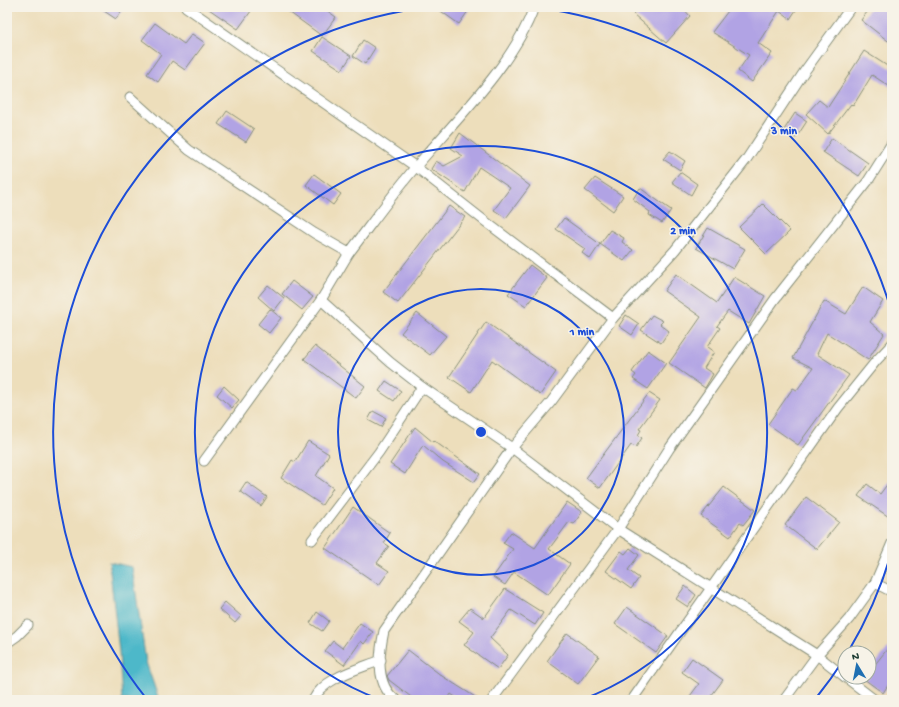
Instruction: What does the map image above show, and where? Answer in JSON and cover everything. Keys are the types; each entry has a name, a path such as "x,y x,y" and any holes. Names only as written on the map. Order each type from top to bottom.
{"street":[{"path":"204,461 321,300 349,253 416,166 494,75 522,36 534,7"},
{"path":"396,700 384,688 381,660 381,646 384,631 394,615 512,448 551,402 613,318 675,250 746,160 804,72 851,7"},
{"path":"193,9 416,166 486,222 613,318"},
{"path":"130,97 189,150 314,233 349,253"},
{"path":"492,700 618,529 669,450 775,299 868,181 892,143"},
{"path":"321,300 390,362 422,387 512,448 618,529 817,655 837,671"},
{"path":"632,700 838,408 876,361 892,344"},
{"path":"312,540 379,452 422,387"},
{"path":"784,700 817,655 849,619 875,582 892,543"},
{"path":"875,582 892,591"},
{"path":"7,642 17,636 28,625"},
{"path":"313,700 322,688 334,680 381,660"},
{"path":"855,685 875,700"}],"water":[{"path":"109,562 132,567 146,662 159,700 122,700 119,651"}],"building":[{"path":"98,7 124,7 116,19"},
{"path":"206,7 254,7 238,29"},
{"path":"282,7 322,7 336,17 322,36"},
{"path":"435,7 471,7 459,24"},
{"path":"639,7 682,7 690,16 666,43 633,14"},
{"path":"731,7 798,7 790,19 779,11 758,43 772,53 752,82 738,71 749,55 712,32"},
{"path":"871,7 885,7 892,12 892,44 861,20"},
{"path":"155,23 184,44 192,34 205,43 185,70 172,61 158,82 147,74 161,54 142,40"},
{"path":"322,37 351,56 342,70 313,51"},
{"path":"363,40 375,48 365,64 353,56"},
{"path":"864,51 892,69 892,88 872,75 853,106 851,104 828,134 806,114 819,100 828,107"},
{"path":"227,111 254,129 246,142 218,124"},
{"path":"795,113 807,121 796,138 784,130"},
{"path":"460,133 530,186 506,218 494,210 510,188 479,167 465,192 431,169 436,161 444,166 463,156 451,148"},
{"path":"832,138 868,163 859,176 823,152"},
{"path":"670,151 685,161 680,170 663,159"},
{"path":"680,172 697,184 691,195 672,182"},
{"path":"314,174 341,194 333,205 306,185"},
{"path":"595,178 623,196 613,211 585,190"},
{"path":"640,188 671,210 662,223 649,215 650,212 633,199"},
{"path":"763,204 790,231 766,254 739,227"},
{"path":"449,206 465,217 398,303 383,292"},
{"path":"564,218 600,244 590,259 582,253 585,249 556,229"},
{"path":"708,228 745,249 733,269 696,248"},
{"path":"610,230 624,238 622,242 633,250 624,261 600,244"},
{"path":"530,265 547,278 526,306 508,294"},
{"path":"676,274 717,303 734,277 765,296 749,324 728,311 717,326 720,328 707,347 714,352 704,368 713,374 705,388 669,363 701,317 664,291"},
{"path":"292,281 313,297 302,310 282,294"},
{"path":"268,285 284,298 274,311 258,297"},
{"path":"863,287 883,301 870,322 884,334 868,360 827,333 817,354 849,375 798,445 768,424 793,388 797,390 813,368 793,358 824,301 846,314"},
{"path":"270,309 281,318 269,333 258,324"},
{"path":"417,313 446,336 430,355 401,333"},
{"path":"626,315 639,324 632,335 619,326"},
{"path":"652,315 663,321 660,324 669,331 661,343 641,330"},
{"path":"486,322 556,372 540,395 492,360 471,392 449,377"},
{"path":"315,346 365,386 356,398 304,359"},
{"path":"648,350 666,363 648,389 633,379 636,375 632,372"},
{"path":"386,381 401,391 394,401 379,391"},
{"path":"224,386 239,400 232,408 217,395"},
{"path":"649,393 660,400 639,429 641,430 638,435 642,438 636,447 631,445 600,488 586,478"},
{"path":"373,411 386,418 381,427 368,420"},
{"path":"415,427 433,442 434,441 480,474 474,482 443,462 423,445 405,474 390,464"},
{"path":"308,441 329,454 316,476 333,488 322,505 281,478 292,460 295,462"},
{"path":"892,478 892,519 858,496 867,484 880,494"},
{"path":"246,482 267,497 261,506 240,491"},
{"path":"724,487 755,510 743,525 740,523 730,537 701,516"},
{"path":"806,497 839,522 817,549 785,525"},
{"path":"567,502 582,512 574,524 569,522 549,549 570,564 548,595 514,572 505,585 493,577 513,549 503,543 511,532 535,548"},
{"path":"353,507 390,533 384,543 389,546 377,563 389,571 379,585 325,548"},
{"path":"630,548 639,555 628,570 639,578 631,589 606,571 621,551 625,554"},
{"path":"685,586 696,595 688,607 676,599"},
{"path":"505,589 543,613 535,625 511,610 490,638 508,655 498,669 464,645 474,632 459,621 470,608 484,618"},
{"path":"225,602 241,616 235,623 219,609"},
{"path":"627,607 668,636 656,653 615,624"},
{"path":"317,612 329,621 322,631 310,623"},
{"path":"360,623 373,632 364,644 361,641 344,665 325,651 333,641 342,648"},
{"path":"567,633 599,656 578,684 547,661"},
{"path":"892,643 892,679 883,693 872,685 877,685 877,662"},
{"path":"408,650 442,676 480,700 460,700 451,694 447,700 415,700 389,680 387,676"},
{"path":"692,658 723,680 708,700 687,700 699,684 682,672"}]}
